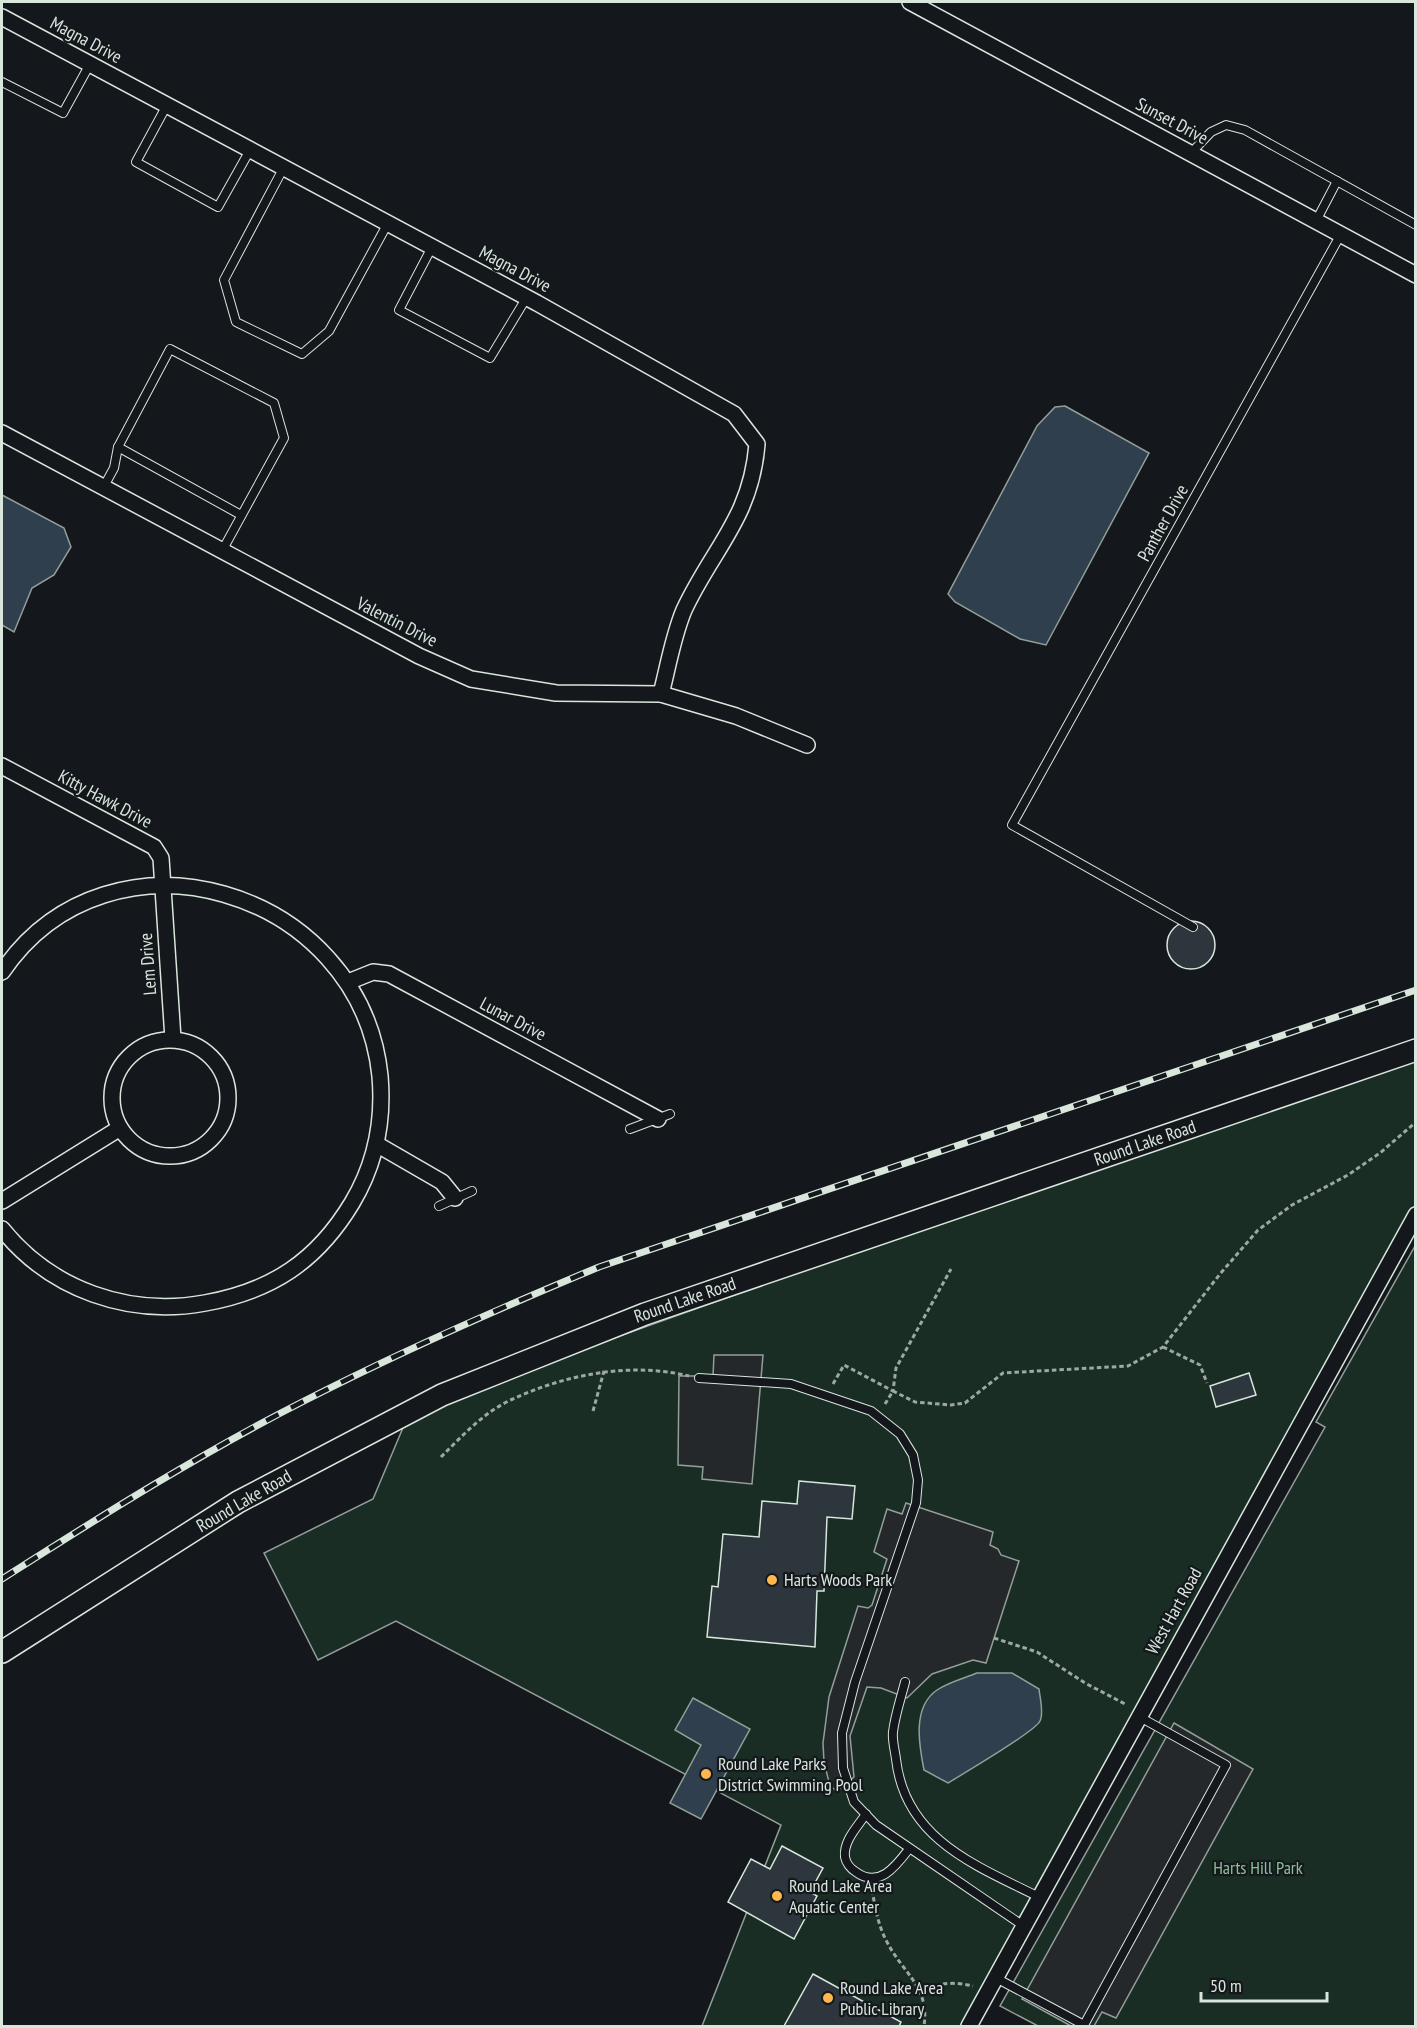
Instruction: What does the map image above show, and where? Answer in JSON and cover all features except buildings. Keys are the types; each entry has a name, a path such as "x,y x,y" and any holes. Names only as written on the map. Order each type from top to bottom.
{"main road":[{"name":"Round Lake Road","path":"2,1652 238,1502 442,1395 645,1314 1410,1054"}],"street":[{"name":"Sunset Drive","path":"910,2 1416,275"},
{"name":"Magna Drive","path":"3,21 90,64 527,297 734,414 757,444 755,473 748,497 684,611 661,694"},
{"name":"Valentin Drive","path":"2,433 419,656 471,679 556,693 661,694 736,716 807,746"},
{"name":"Kitty Hawk Drive","path":"2,766 154,847 161,858 162,886"},
{"path":"2,972 16,950 49,922 87,900 135,888 162,886 199,887 253,903 300,930 339,968 363,1008 377,1051 382,1100 378,1145 363,1185 337,1228 310,1257 279,1279 237,1297 178,1308 128,1306 81,1290 43,1267 2,1229"},
{"name":"Lem Drive","path":"162,886 173,1039"},
{"name":"Lunar Drive","path":"348,982 373,972 389,974 664,1116"},
{"path":"173,1039 192,1043 209,1054 222,1070 228,1089 228,1109 221,1128 207,1143 190,1153 170,1156 150,1153 133,1143 120,1128 113,1111 112,1093 120,1068 139,1048 155,1041 173,1039"},
{"path":"2,1201 120,1128"},
{"path":"378,1145 442,1182 455,1198"},
{"name":"West Hart Road","path":"969,2026 1041,1898 1132,1711 1416,1215"}],"lane":[{"path":"2,82 63,112 90,64"},
{"path":"166,105 136,162 197,196 218,207 250,150"},
{"path":"1191,153 1211,132 1226,125 1245,130 1416,225"},
{"path":"284,167 224,280 236,322 302,354 329,331 388,223"},
{"path":"1316,221 1337,181"},
{"name":"Panther Drive","path":"1193,927 1012,825 1341,234"},
{"path":"432,247 399,310 490,358 527,297"},
{"path":"103,488 114,468 117,447 171,349 274,403 284,438 222,551"},
{"path":"117,447 241,515"},
{"path":"630,1129 664,1116"},
{"path":"439,1206 472,1191"},
{"path":"699,1378 790,1384 871,1411 900,1434 913,1455 918,1480 916,1503 855,1683 842,1733 843,1768 854,1802 876,1825 1025,1927"},
{"path":"905,1682 892,1733 898,1777 913,1813 935,1838 963,1858 1041,1898"},
{"path":"996,1978 1084,2025 1226,1765 1132,1711"},
{"path":"866,1814 849,1840 845,1857 850,1868 860,1875 873,1878 891,1872 909,1849"}],"path":[{"path":"832,1384 844,1365 915,1402 941,1405 965,1403 1004,1373 1128,1366 1163,1347 1258,1230 1292,1205 1364,1164 1416,1122"},
{"path":"885,1404 893,1391 896,1368 951,1269"},
{"path":"1163,1347 1200,1365 1207,1383"},
{"path":"593,1411 604,1371"},
{"path":"441,1457 476,1424 512,1399 571,1379 604,1371 672,1372 699,1378"},
{"path":"994,1638 1037,1652 1132,1711"},
{"path":"872,1888 885,1939 922,1994 926,2010 924,2026"},
{"path":"922,1994 930,1987 946,1984 973,1986"}],"green space":[{"name":"Harts Woods Park","path":"1415,1052 1415,1221 968,2026 702,2026 781,1825 396,1621 318,1660 264,1553 373,1499 410,1411"},
{"name":"Harts Hill Park","path":"1415,1246 1415,2026 1038,2026 1000,2006 1325,1427 1316,1422"}],"shaded area":[{"path":"714,1355 763,1355 752,1484 702,1479 703,1467 678,1465 679,1376 713,1376"},
{"path":"906,1503 993,1532 990,1545 998,1549 1001,1555 1019,1561 986,1663 973,1660 932,1674 907,1698 881,1688 867,1687 850,1736 854,1777 837,1791 830,1786 824,1762 823,1743 829,1697 858,1606 868,1608 872,1605 887,1559 874,1552 887,1509 902,1514"},
{"path":"1174,1723 1253,1769 1116,2018 1102,2012 1094,2026 1071,2026 1022,1999"}],"water":[{"path":"1065,406 1149,453 1046,645 1020,639 955,602 948,594 1037,426 1055,407"},
{"path":"2,495 64,528 71,547 54,575 32,588 14,632 2,625"},
{"path":"977,1673 1012,1673 1039,1689 1041,1718 1026,1734 948,1783 924,1770 919,1738 921,1716 929,1697 937,1690"},
{"name":"Round Lake Parks District Swimming Pool","path":"693,1698 750,1729 701,1819 670,1803 701,1745 675,1730"}],"railway":[{"path":"2,1579 152,1486 267,1420 415,1347 599,1267 1416,990"}],"place":[{"name":"Harts Woods Park","path":"772,1580"},
{"name":"Round Lake Parks District Swimming Pool","path":"706,1774"},
{"name":"Round Lake Area Aquatic Center","path":"777,1896"},
{"name":"Round Lake Area Public Library","path":"828,1998"}]}
